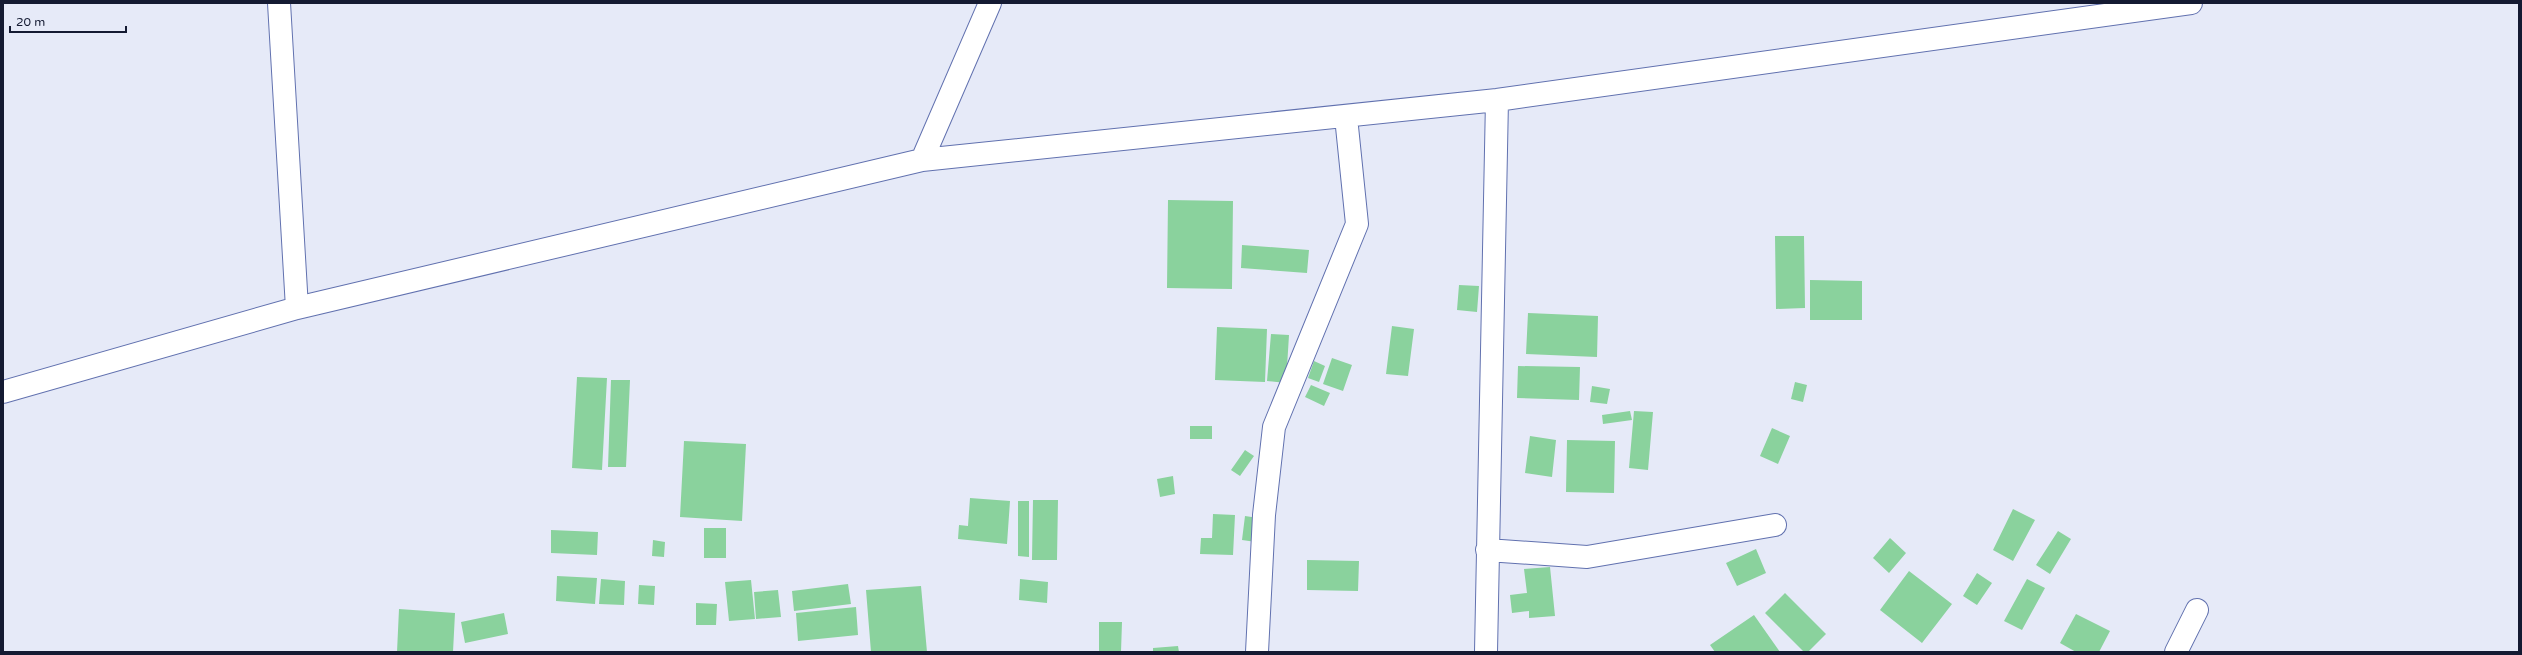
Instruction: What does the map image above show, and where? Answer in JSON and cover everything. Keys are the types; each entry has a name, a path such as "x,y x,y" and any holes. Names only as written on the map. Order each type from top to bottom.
{"street":[{"path":"279,3 297,308"},
{"path":"922,160 990,3"},
{"path":"3,392 297,308 922,160 1346,117 1497,100 2191,3"},
{"path":"1486,652 1497,100"},
{"path":"1257,652 1264,516 1274,427 1357,224 1346,117"},
{"path":"1487,550 1587,558 1775,525"},
{"path":"2176,652 2197,610"}],"building":[{"path":"1168,200 1233,201 1232,289 1167,288"},
{"path":"1775,236 1804,236 1805,308 1776,309"},
{"path":"1242,245 1309,250 1307,273 1241,268"},
{"path":"1810,280 1862,281 1862,320 1810,320"},
{"path":"1459,285 1479,286 1477,312 1457,310"},
{"path":"1528,313 1598,316 1597,357 1526,354"},
{"path":"1392,326 1414,329 1408,376 1386,374"},
{"path":"1217,327 1267,329 1265,382 1215,380"},
{"path":"1271,334 1289,335 1286,383 1267,381"},
{"path":"1332,358 1352,365 1343,391 1323,384"},
{"path":"1314,361 1325,366 1319,382 1308,378"},
{"path":"1518,366 1580,367 1579,400 1517,398"},
{"path":"577,377 607,378 602,470 572,468"},
{"path":"611,380 630,380 626,467 608,467"},
{"path":"1795,382 1807,385 1803,402 1791,399"},
{"path":"1311,385 1330,393 1324,406 1305,397"},
{"path":"1592,386 1610,389 1607,404 1590,402"},
{"path":"1630,411 1632,420 1603,424 1602,415"},
{"path":"1634,411 1653,412 1648,470 1629,468"},
{"path":"1190,426 1212,426 1212,439 1190,439"},
{"path":"1772,428 1790,436 1778,464 1760,456"},
{"path":"1530,436 1556,440 1552,477 1525,473"},
{"path":"1567,440 1615,441 1614,493 1566,492"},
{"path":"684,441 746,444 742,521 680,517"},
{"path":"1245,450 1254,456 1240,476 1231,470"},
{"path":"1173,476 1175,494 1160,497 1157,479"},
{"path":"970,498 1010,501 1007,544 958,539 959,525 968,526"},
{"path":"1033,500 1058,500 1057,560 1032,560"},
{"path":"1018,501 1029,501 1029,557 1018,556"},
{"path":"2013,509 2035,520 2013,561 1993,550"},
{"path":"1213,514 1235,515 1233,555 1200,554 1201,538 1212,538"},
{"path":"1245,516 1258,518 1256,542 1242,540"},
{"path":"704,528 726,528 726,558 704,558"},
{"path":"551,530 598,532 597,555 551,553"},
{"path":"2058,531 2071,539 2050,574 2036,565"},
{"path":"1890,538 1906,553 1889,573 1873,558"},
{"path":"653,540 665,542 664,557 652,556"},
{"path":"1756,549 1766,573 1737,586 1726,563"},
{"path":"1307,560 1359,561 1358,591 1307,590"},
{"path":"1550,567 1555,616 1529,618 1529,611 1512,613 1510,595 1527,593 1524,569"},
{"path":"1909,571 1952,604 1922,643 1880,610"},
{"path":"1977,573 1992,583 1977,605 1963,596"},
{"path":"557,576 597,578 595,604 556,601"},
{"path":"601,579 625,581 624,605 599,604"},
{"path":"1020,579 1048,582 1047,603 1019,600"},
{"path":"2027,579 2045,588 2022,630 2004,621"},
{"path":"751,580 755,619 729,621 725,582"},
{"path":"848,584 851,604 794,611 792,591"},
{"path":"639,585 655,586 654,605 638,604"},
{"path":"921,586 927,652 871,652 866,590"},
{"path":"778,590 781,617 756,619 754,592"},
{"path":"1785,593 1826,634 1808,652 1804,652 1765,613"},
{"path":"696,603 717,604 716,625 696,625"},
{"path":"856,607 858,635 798,641 796,613"},
{"path":"399,609 455,613 453,652 397,652"},
{"path":"504,613 508,634 465,643 461,622"},
{"path":"2076,614 2110,631 2099,652 2076,652 2060,643"},
{"path":"1754,615 1780,652 1715,652 1710,645"},
{"path":"1099,622 1122,622 1121,652 1099,652"},
{"path":"1178,646 1179,652 1153,652 1153,648"}]}
